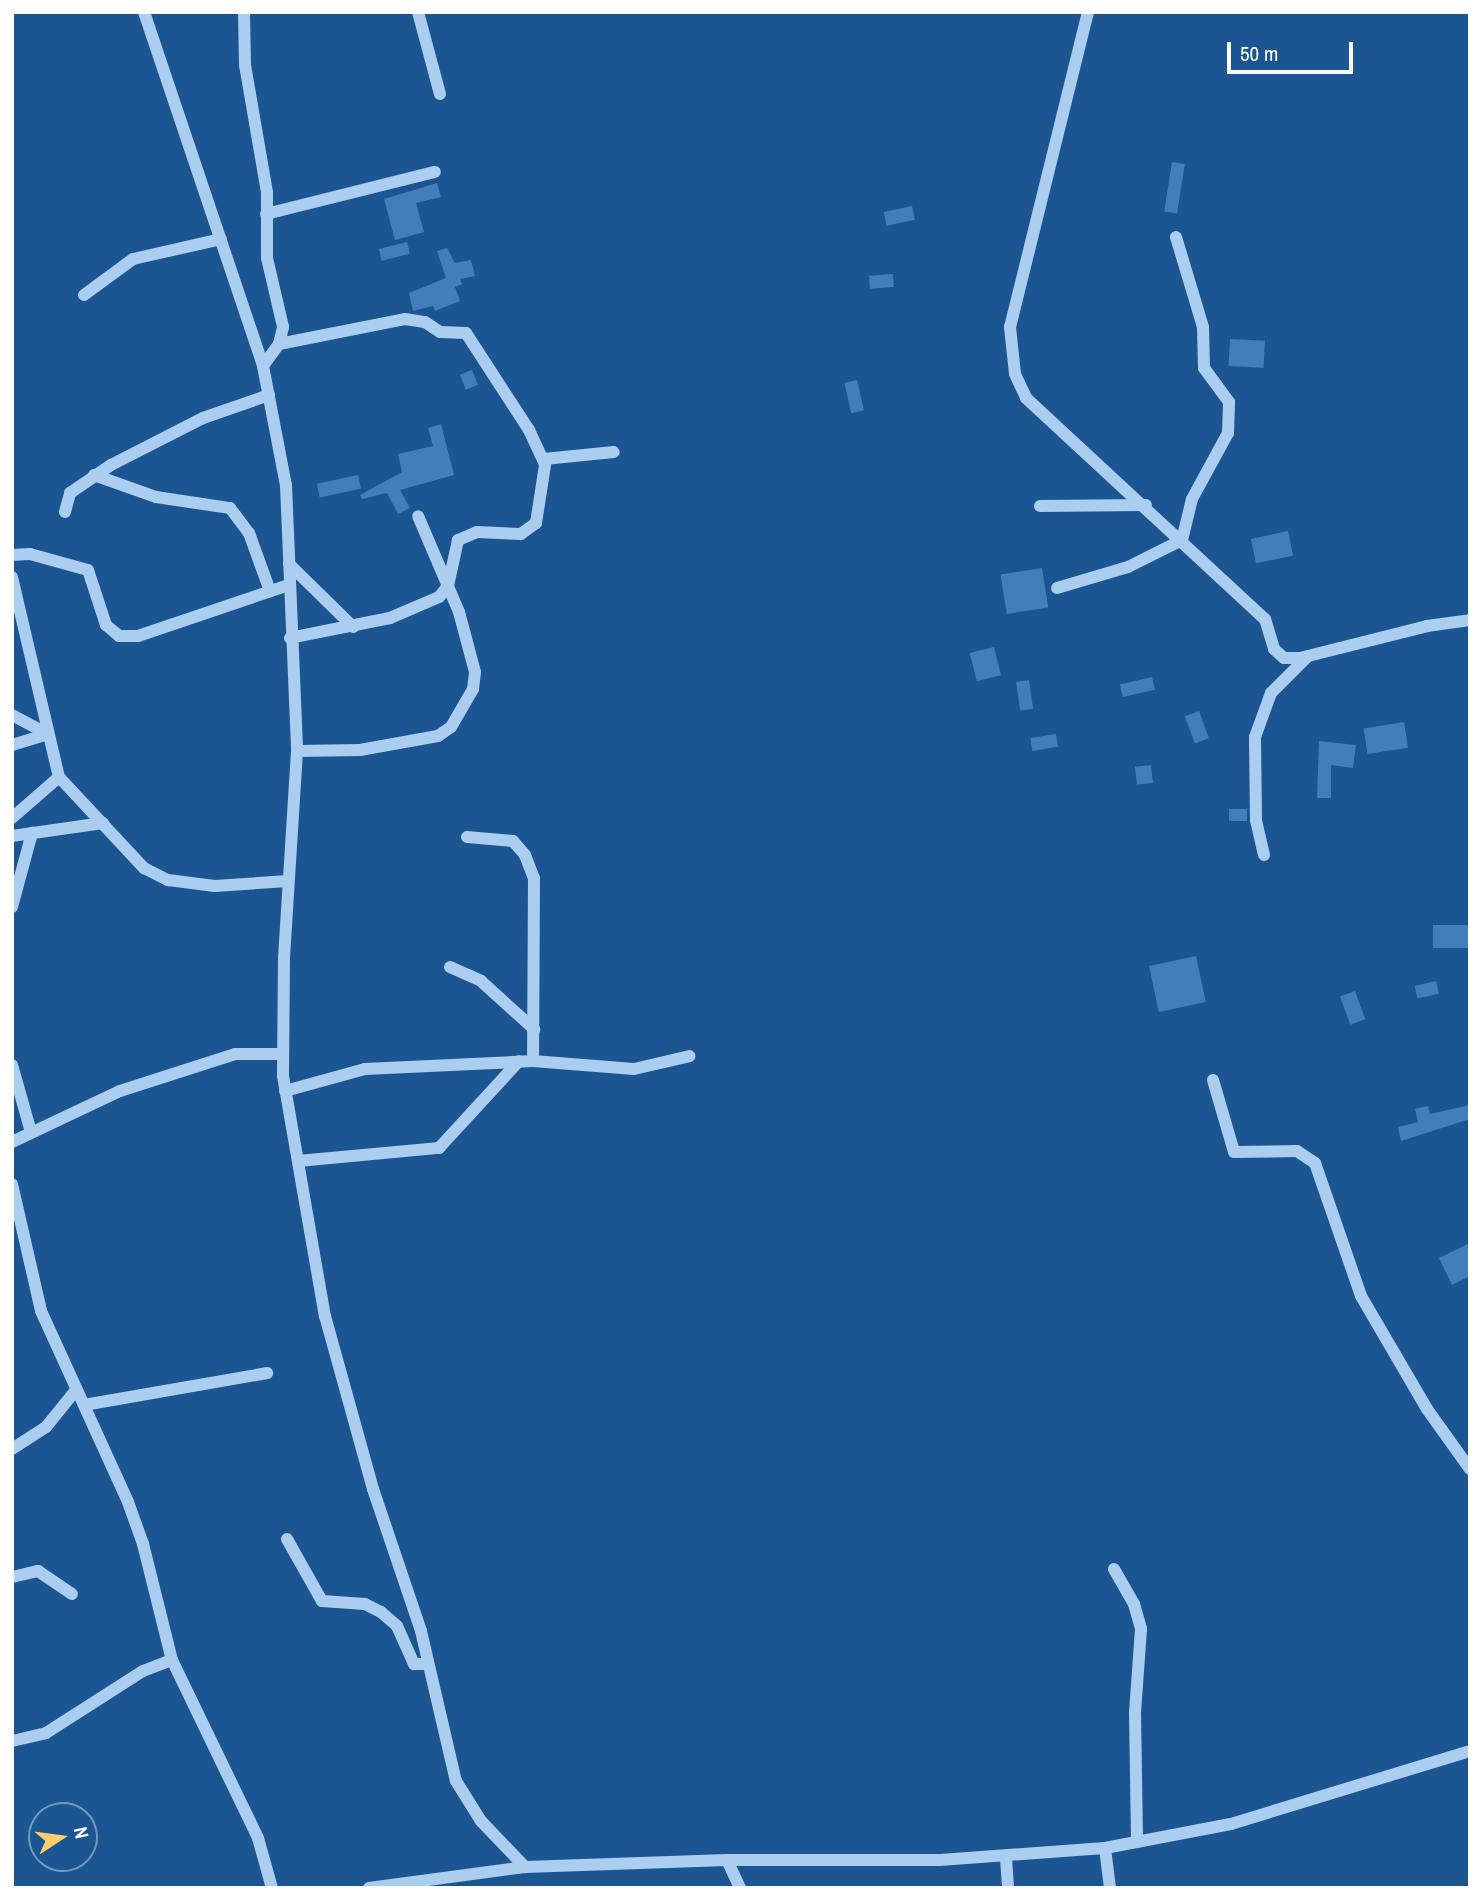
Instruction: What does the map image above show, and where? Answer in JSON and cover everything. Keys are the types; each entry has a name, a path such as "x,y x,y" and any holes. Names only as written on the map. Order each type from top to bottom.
{"street":[{"path":"144,12 263,366 286,485 290,638 297,751 288,881 282,1054 285,1091 340,1378 427,1664 456,1781 481,1821 526,1867"},
{"path":"244,12 245,65 264,163 267,258 283,327 279,344 263,366"},
{"path":"418,12 440,94"},
{"path":"1087,12 1010,344 1015,374 1032,408 1146,505 1265,619 1280,655 1290,660 1427,626 1470,620"},
{"path":"266,214 435,172"},
{"path":"1057,588 1128,567 1182,540 1192,499 1219,456 1232,414 1204,368 1203,327 1176,237"},
{"path":"84,295 133,259 220,239"},
{"path":"279,344 405,319 425,322 440,332 466,333 544,459 536,523 521,534 477,532 458,540 448,586 419,606 353,627 290,638"},
{"path":"65,512 70,493 94,475 203,418 269,395"},
{"path":"544,459 614,452"},
{"path":"94,475 156,497 230,508 249,533 270,591"},
{"path":"1040,506 1146,505"},
{"path":"297,751 360,750 438,736 449,730 476,677 448,586 418,516"},
{"path":"12,555 30,554 88,570 106,625 119,636 138,636 289,584"},
{"path":"289,564 325,594 353,627"},
{"path":"12,577 24,611 47,734 60,777 144,868 168,880 215,886 288,881"},
{"path":"1264,855 1256,821 1255,737 1271,693 1307,656"},
{"path":"12,715 47,734"},
{"path":"12,745 47,734"},
{"path":"12,818 60,777"},
{"path":"12,836 103,823"},
{"path":"12,907 32,833"},
{"path":"467,836 513,841 525,855 534,878 533,1061"},
{"path":"450,967 481,981 534,1029"},
{"path":"12,1142 120,1091 235,1054 282,1054"},
{"path":"285,1091 365,1069 519,1061 634,1069 690,1056"},
{"path":"298,1161 439,1149 519,1061"},
{"path":"12,1065 31,1132"},
{"path":"1213,1080 1234,1152 1297,1151 1315,1163 1361,1296 1427,1409 1470,1469"},
{"path":"12,1184 17,1234 41,1311 143,1544 172,1660 258,1838 272,1888"},
{"path":"84,1405 267,1373"},
{"path":"12,1449 46,1427 76,1390"},
{"path":"287,1539 322,1601 365,1604 381,1612 397,1626 414,1664 427,1664"},
{"path":"1114,1569 1134,1604 1141,1629 1135,1712 1137,1842"},
{"path":"12,1577 38,1571 72,1594"},
{"path":"12,1741 46,1733 143,1671 172,1660"},
{"path":"369,1888 526,1867 727,1860 1006,1857 1104,1848 1231,1824 1470,1751"},
{"path":"1104,1848 1110,1888"},
{"path":"1006,1857 1008,1888"},
{"path":"727,1860 740,1888"}],"building":[{"path":"1172,162 1185,164 1177,213 1164,211"},
{"path":"437,183 441,197 416,203 424,232 395,240 384,199"},
{"path":"912,206 915,220 887,226 884,212"},
{"path":"407,242 410,254 382,261 379,249"},
{"path":"447,248 455,263 471,260 475,276 460,279 462,284 455,287 460,301 435,311 433,306 413,311 409,293 446,278 437,251"},
{"path":"893,274 894,287 870,289 869,276"},
{"path":"1230,339 1265,341 1264,368 1229,366"},
{"path":"472,370 478,385 466,390 460,375"},
{"path":"857,380 864,410 851,413 844,383"},
{"path":"441,424 454,475 400,490 410,508 398,514 387,493 362,499 360,495 402,472 398,454 433,446 428,428"},
{"path":"358,475 361,489 320,497 317,484"},
{"path":"1288,531 1293,555 1256,563 1251,539"},
{"path":"1042,568 1048,608 1007,614 1001,575"},
{"path":"994,647 1001,675 977,681 970,653"},
{"path":"1152,677 1155,690 1123,697 1120,684"},
{"path":"1029,680 1033,709 1020,711 1016,682"},
{"path":"1199,711 1209,738 1195,743 1185,716"},
{"path":"1404,722 1408,748 1368,754 1364,728"},
{"path":"1056,734 1058,747 1032,751 1030,738"},
{"path":"1319,741 1356,745 1353,768 1331,765 1331,798 1317,798"},
{"path":"1151,765 1153,783 1137,785 1135,767"},
{"path":"1229,809 1247,809 1247,821 1229,821"},
{"path":"1433,925 1470,925 1470,948 1433,948"},
{"path":"1196,956 1206,1002 1159,1012 1149,966"},
{"path":"1436,981 1439,994 1417,999 1415,986"},
{"path":"1355,991 1365,1019 1350,1025 1340,996"},
{"path":"1470,1105 1470,1119 1401,1141 1398,1127 1418,1122 1415,1109 1428,1106 1430,1114"},
{"path":"1470,1243 1470,1276 1452,1285 1439,1258"}]}
